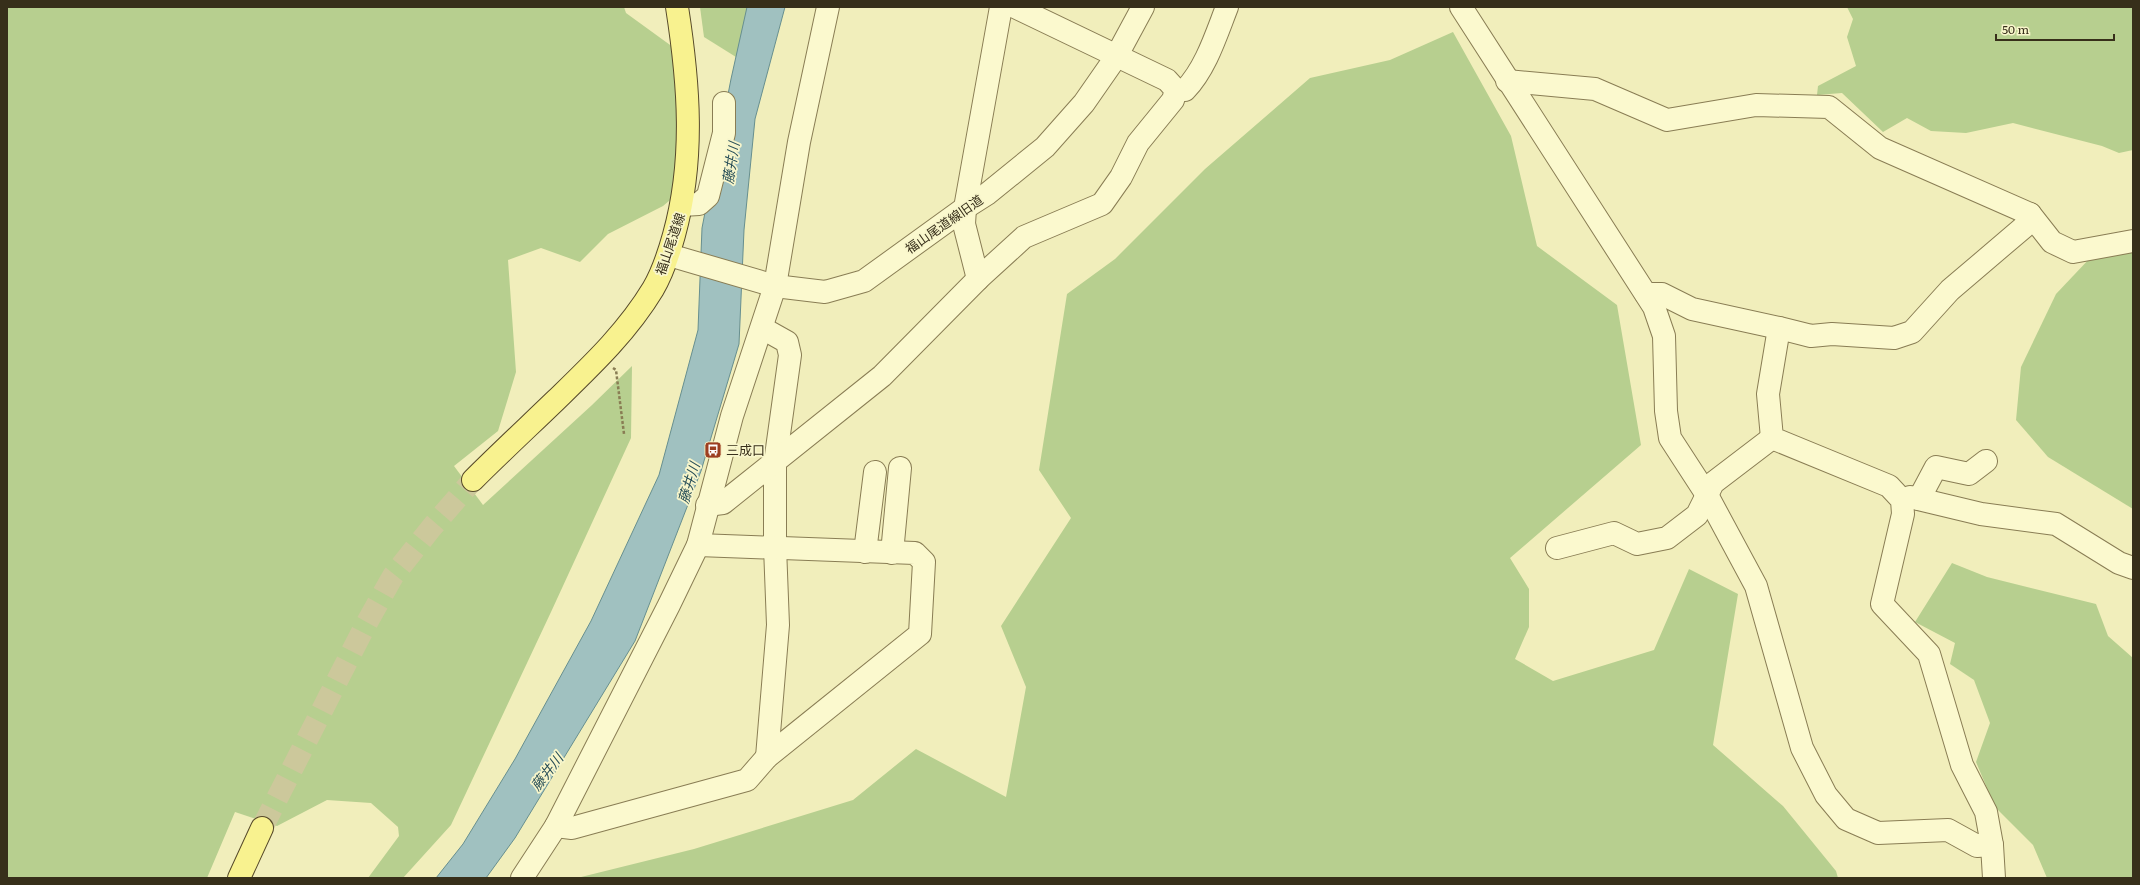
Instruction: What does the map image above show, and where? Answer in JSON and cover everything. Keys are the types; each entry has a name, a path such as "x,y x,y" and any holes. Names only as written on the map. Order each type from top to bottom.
{"main road":[{"name":"福山尾道線","path":"473,480 602,356 632,321 654,287 669,255 682,205 689,139 685,60 677,7"},
{"path":"239,878 262,828"}],"street":[{"path":"522,878 556,826 666,612 698,545 732,416 762,328 766,284 828,7"},
{"path":"978,279 964,224 965,208 1001,7"},
{"path":"1015,7 1116,57 1167,80 1176,90 1185,90 1193,82 1211,48 1227,7"},
{"name":"福山尾道線旧道","path":"669,255 766,284 825,292 864,281 965,208 987,194 1045,147 1084,103 1116,57 1143,7"},
{"path":"1461,7 1507,81 1654,307 1664,336 1666,411 1670,438 1707,495 1756,586 1802,748 1826,795 1846,819 1878,833 1948,830 1977,846 1992,845"},
{"path":"1507,81 1595,89 1667,120 1756,105 1829,107 1880,148 2030,214 2052,242 2073,252 2133,241"},
{"path":"708,505 723,503 882,376 978,279 1024,237 1102,204 1122,177 1138,143 1173,100 1176,90"},
{"path":"682,205 699,204 708,196 724,133 724,103"},
{"path":"1646,294 1662,294 1692,309 1811,336 1832,334 1894,338 1912,332 1950,290 2024,227 2030,214"},
{"path":"762,328 787,342 790,355 775,463 775,547 778,625 767,756"},
{"path":"1772,438 1768,394 1780,328"},
{"path":"1557,548 1614,533 1636,544 1667,538 1697,515 1713,483 1772,438"},
{"path":"1772,438 1889,486 1911,499 1981,514 2056,524 2119,563 2133,568"},
{"path":"1986,461 1969,474 1936,467 1911,499 1903,514 1882,604 1929,654 1962,766 1986,812 1992,845 1994,878"},
{"path":"892,553 900,468"},
{"path":"865,552 875,472"},
{"path":"556,826 572,828 747,780 767,756 920,634 924,562 916,553 698,545"}],"path":[{"path":"602,356 616,370 624,434"}],"green space":[{"path":"7,7 624,7 626,13 677,50 694,180 663,206 608,234 580,262 541,248 508,260 516,372 498,431 454,466 483,505 592,405 632,366 631,438 451,825 403,878 368,878 399,836 398,827 371,803 327,800 277,826 235,812 207,878 7,878"},
{"path":"700,7 762,7 752,67 704,37"},
{"path":"1847,7 2133,7 2133,150 2119,153 2102,146 2013,123 1966,133 1931,131 1907,118 1883,132 1842,93 1817,95 1818,86 1856,66 1847,37 1853,19"},
{"path":"1453,32 1511,136 1537,246 1617,305 1641,445 1510,558 1529,589 1529,627 1515,659 1553,681 1654,650 1689,569 1738,594 1713,745 1783,806 1836,871 1838,878 577,878 694,849 853,800 916,749 1006,797 1026,687 1001,626 1071,518 1039,470 1067,294 1115,259 1205,169 1310,78 1390,60"},
{"path":"2133,252 2133,509 2048,457 2016,420 2021,367 2056,294 2091,257"},
{"path":"1952,563 1987,577 2096,604 2108,636 2133,658 2133,878 2047,878 2033,845 1995,807 1976,762 1990,723 1974,680 1950,664 1955,643 1915,622"}],"water":[{"name":"藤井川","path":"747,7 785,7 755,119 744,230 739,344 701,471 635,641 515,838 486,878 436,878 463,844 515,759 591,621 659,475 698,330 702,228 731,79"}],"tunnel":[{"path":"262,828 365,626 393,576 432,527 473,480"}],"place":[{"name":"三成口","path":"713,450"}]}
